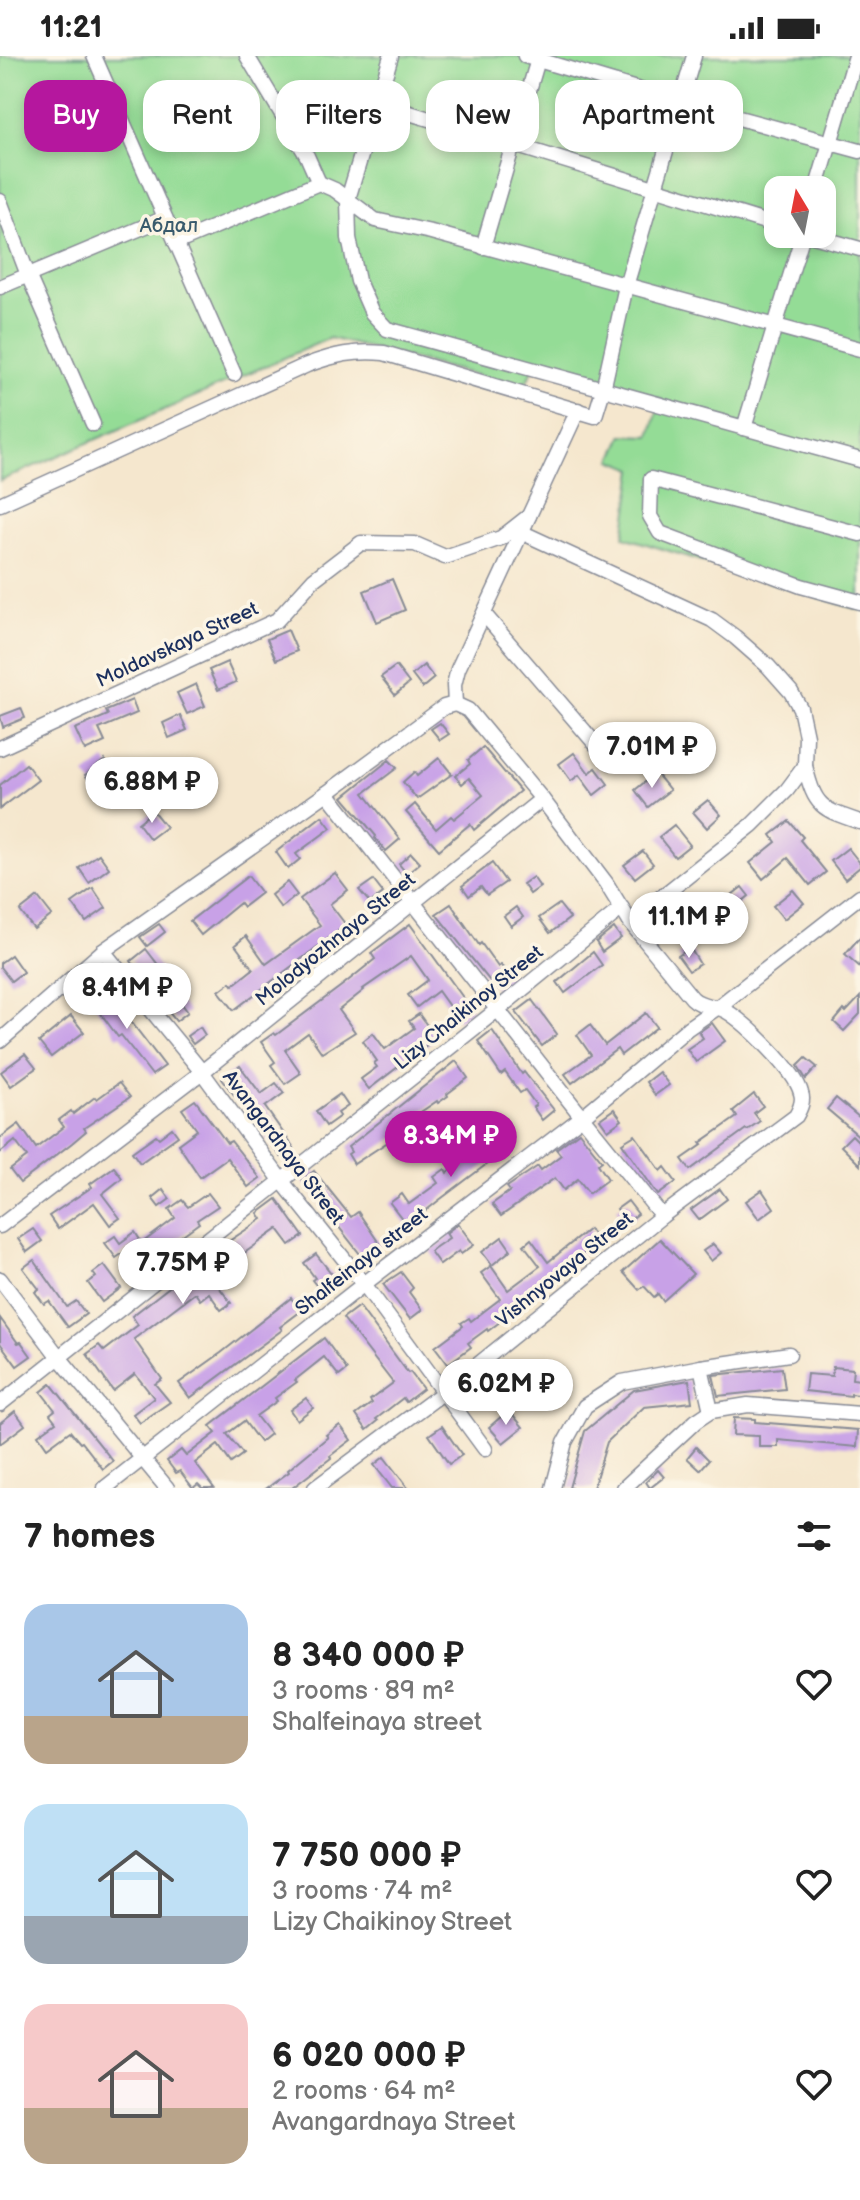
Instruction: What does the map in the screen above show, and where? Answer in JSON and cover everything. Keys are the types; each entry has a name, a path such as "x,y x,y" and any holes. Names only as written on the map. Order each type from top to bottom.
{"street":[{"path":"94,56 234,374"},
{"path":"247,56 307,156 319,183 335,190 375,220 431,232 860,349"},
{"path":"384,80 391,56"},
{"path":"687,80 694,56"},
{"path":"820,176 856,56"},
{"path":"529,80 534,57 609,80"},
{"path":"743,119 860,151"},
{"path":"362,152 348,199 349,238 358,281 372,313 387,329 860,460"},
{"path":"483,247 511,152"},
{"path":"536,152 764,222"},
{"path":"0,504 307,365 349,352 384,353 595,416 626,286 665,152"},
{"path":"176,243 319,183"},
{"path":"0,201 28,275 93,424"},
{"path":"0,287 165,218"},
{"path":"836,243 860,249"},
{"path":"744,428 800,248"},
{"path":"455,704 454,685 458,669 578,410"},
{"path":"860,534 651,479 650,516 660,533 801,586 860,602"},
{"name":"Moldavskaya Street","path":"0,748 277,620 314,579 361,543 415,544 445,557 501,538 529,516"},
{"path":"521,532 712,620 735,637 768,666 791,692 800,708 806,736 805,766 810,787 821,806 860,822"},
{"path":"484,614 611,762"},
{"path":"0,1041 103,951 444,707 455,704 468,710 542,799 606,883 630,922 696,1002 718,1007"},
{"path":"630,922 752,825 787,790 805,766"},
{"path":"327,793 662,1216"},
{"name":"Molodyozhnaya Street","path":"0,1226 202,1072 542,799"},
{"name":"Shalfeinaya street","path":"105,1488 860,896"},
{"name":"Lizy Chaikinoy Street","path":"0,1404 622,908"},
{"name":"Avangardnaya Street","path":"103,951 202,1072 485,1449"},
{"name":"Vishnyovaya Street","path":"315,1488 444,1392 662,1216 796,1116 802,1095 799,1085 774,1052 718,1007"},
{"path":"0,1279 58,1356 167,1488"},
{"path":"553,1488 565,1442 585,1406 622,1382 789,1354"},
{"path":"701,1367 711,1411"},
{"path":"624,1488 696,1421 711,1411 748,1405 860,1414"}],"green space":[{"name":"Абдал","path":"0,56 860,56 860,610 624,537 634,469 612,460 623,435 650,436 661,399 536,363 524,387 330,338 0,481"}],"building":[{"path":"392,579 405,610 377,622 364,591"},
{"path":"288,630 297,651 276,660 267,639"},
{"path":"227,662 236,682 218,690 209,670"},
{"path":"424,665 434,678 422,688 412,675"},
{"path":"396,666 409,683 395,695 381,677"},
{"path":"196,684 205,706 187,714 177,693"},
{"path":"132,700 137,713 99,729 105,742 85,751 75,729 108,715 106,711"},
{"path":"21,708 25,718 3,727 0,716"},
{"path":"180,715 187,730 169,738 163,723"},
{"path":"440,723 449,734 440,740 431,729"},
{"path":"483,747 520,791 474,830 470,824 439,850 406,812 415,804 436,829 451,816 454,819 483,795 469,778 462,784 455,776 470,764 468,760"},
{"path":"574,753 589,773 596,768 608,784 594,795 579,775 571,781 559,764"},
{"path":"439,758 452,774 417,799 403,782 414,772 417,776"},
{"path":"105,760 118,777 98,792 85,775"},
{"path":"389,760 397,768 364,793 400,839 386,851 343,797"},
{"path":"26,764 38,780 0,809 0,785"},
{"path":"656,773 670,790 648,807 635,790"},
{"path":"708,800 721,815 707,828 693,812"},
{"path":"153,811 166,827 150,839 138,823"},
{"path":"322,816 331,828 296,854 300,859 288,869 276,852"},
{"path":"789,821 826,872 810,885 788,858 763,879 750,863 776,842 771,835"},
{"path":"674,825 690,845 675,857 659,837"},
{"path":"848,848 860,867 845,879 831,861"},
{"path":"643,851 653,864 635,878 624,865"},
{"path":"411,853 420,863 407,874 399,864"},
{"path":"99,854 109,868 89,883 79,868"},
{"path":"492,863 506,882 487,895 481,887 469,896 462,886"},
{"path":"335,873 348,890 330,904 346,925 234,1010 219,991 231,982 233,985 253,969 235,945 246,936 266,964 320,925 300,899"},
{"path":"248,876 261,893 243,907 240,903 201,935 190,921"},
{"path":"533,877 540,887 530,894 523,884"},
{"path":"373,880 383,893 370,903 359,890"},
{"path":"287,882 297,895 281,908 271,895"},
{"path":"742,887 749,896 721,919 713,910"},
{"path":"93,888 106,908 86,922 72,903"},
{"path":"793,890 804,903 784,919 773,906"},
{"path":"38,897 52,915 34,929 20,911"},
{"path":"451,904 479,945 481,943 511,980 497,990 436,914"},
{"path":"559,904 570,918 550,933 539,918"},
{"path":"516,907 523,917 511,926 504,916"},
{"path":"159,924 165,932 147,946 140,937"},
{"path":"410,924 472,1010 459,1020 438,991 417,1007 408,995 428,980 411,956 363,989 339,1010 355,1032 322,1053 308,1033 285,1050 301,1073 285,1084 271,1065 275,1062 261,1042 274,1033 276,1035 344,984 375,959 371,953"},
{"path":"614,928 621,938 602,952 596,942"},
{"path":"860,937 860,967 845,954"},
{"path":"690,948 700,964 689,971 678,956"},
{"path":"146,949 188,1012 176,1021 134,973 138,971 131,961"},
{"path":"593,952 602,965 565,993 557,982"},
{"path":"11,955 23,972 11,981 0,963"},
{"path":"106,989 165,1066 152,1075 91,1000"},
{"path":"860,997 860,1014 844,1031 834,1022"},
{"path":"532,1000 557,1034 542,1046 516,1012"},
{"path":"646,1013 657,1027 621,1055 617,1049 572,1083 565,1074 591,1055 577,1035 590,1025 605,1045"},
{"path":"419,1014 436,1038 369,1089 361,1079 377,1067 374,1063 377,1061 363,1041 373,1033 385,1049 414,1028 409,1021"},
{"path":"71,1016 84,1032 51,1057 39,1042"},
{"path":"712,1023 725,1041 696,1062 687,1049 703,1038 699,1032"},
{"path":"200,1027 205,1035 193,1044 187,1036"},
{"path":"492,1030 522,1074 524,1072 554,1110 542,1120 525,1090 520,1093 505,1072 501,1075 478,1041"},
{"path":"25,1054 36,1068 11,1086 1,1072"},
{"path":"806,1058 817,1067 806,1079 798,1066"},
{"path":"456,1061 468,1078 448,1096 406,1122 421,1142 411,1149 400,1134 354,1164 348,1147"},
{"path":"240,1066 261,1094 276,1083 284,1093 265,1107 294,1148 281,1157 222,1079"},
{"path":"659,1072 669,1085 655,1095 646,1082"},
{"path":"119,1083 130,1097 84,1128 86,1131 20,1183 10,1170 27,1157 15,1141 0,1153 0,1138 19,1124 36,1148 64,1127 59,1120"},
{"path":"340,1094 348,1106 326,1126 316,1111"},
{"path":"754,1094 763,1106 754,1113 760,1121 690,1170 682,1159 737,1117 733,1111"},
{"path":"836,1098 860,1118 860,1137 827,1109"},
{"path":"195,1100 227,1143 231,1141 260,1178 248,1187 227,1158 200,1177 178,1144 197,1130 182,1109"},
{"path":"614,1109 622,1120 608,1130 600,1119"},
{"path":"172,1128 178,1136 140,1163 132,1152"},
{"path":"500,1130 512,1145 418,1217 421,1221 410,1229 390,1203 402,1194 409,1204 438,1183 434,1177 445,1169 447,1173 477,1151 474,1148"},
{"path":"579,1132 602,1161 598,1164 608,1179 589,1193 578,1179 564,1190 555,1178 501,1216 492,1204 510,1191 507,1187 538,1166 541,1170 561,1155 556,1149"},
{"path":"635,1135 661,1171 665,1167 676,1182 658,1195 622,1143"},
{"path":"852,1135 860,1143 860,1165 841,1146"},
{"path":"114,1167 122,1178 102,1194 120,1218 110,1225 94,1203 58,1229 49,1216 92,1187 90,1184"},
{"path":"314,1171 351,1217 358,1212 381,1246 364,1259 302,1180"},
{"path":"163,1189 170,1199 159,1207 152,1198"},
{"path":"720,1189 727,1199 699,1220 691,1210"},
{"path":"762,1190 774,1208 759,1219 746,1201"},
{"path":"208,1193 218,1206 197,1220 199,1223 159,1254 161,1257 149,1266 132,1247 116,1258 105,1243 115,1236 120,1243 135,1232 142,1243 175,1218 169,1209 182,1200 188,1207"},
{"path":"277,1199 303,1236 290,1245 278,1229 210,1275 231,1303 221,1310 209,1293 200,1300 195,1293 134,1339 162,1379 155,1384 170,1402 140,1423 133,1414 154,1398 135,1374 113,1391 87,1354 99,1345 104,1351 138,1325 132,1316 218,1244 220,1247 262,1219 258,1213"},
{"path":"628,1201 638,1214 627,1222 617,1209"},
{"path":"458,1224 474,1245 461,1254 459,1251 440,1265 430,1251 449,1238 446,1233"},
{"path":"33,1229 42,1241 27,1252 18,1239"},
{"path":"589,1229 599,1242 578,1258 580,1261 567,1267 539,1292 468,1343 471,1347 448,1364 435,1347 463,1326 461,1323 469,1318 471,1321 500,1299 481,1273 491,1266 508,1290 540,1266 524,1245 531,1239 548,1262"},
{"path":"502,1237 511,1250 492,1265 482,1252"},
{"path":"660,1239 693,1274 663,1301 658,1294 654,1297 644,1286 639,1290 623,1272"},
{"path":"713,1244 721,1253 711,1261 703,1251"},
{"path":"316,1254 339,1283 324,1295 304,1263"},
{"path":"34,1260 67,1307 76,1301 86,1314 68,1327 49,1301 44,1304 35,1292 39,1289 23,1268"},
{"path":"104,1265 121,1288 102,1302 88,1283 96,1277 93,1273"},
{"path":"401,1272 413,1288 409,1292 422,1310 410,1319 383,1284"},
{"path":"291,1298 301,1311 280,1327 282,1330 190,1398 179,1383"},
{"path":"359,1306 423,1389 406,1402 403,1398 367,1430 356,1415 393,1383 343,1318"},
{"path":"0,1318 31,1356 17,1366 0,1343"},
{"path":"324,1338 347,1370 339,1376 324,1357 295,1380 297,1382 275,1398 277,1401 256,1416 270,1434 260,1442 244,1421 227,1434 243,1454 231,1463 218,1445 195,1463 214,1488 202,1488 198,1484 193,1488 180,1471 176,1473 167,1461 181,1450 186,1456 216,1433 210,1426"},
{"path":"833,1367 853,1369 852,1379 860,1380 860,1395 805,1391 807,1374 832,1376"},
{"path":"782,1368 785,1389 718,1396 713,1375"},
{"path":"689,1380 692,1402 644,1407 607,1442 593,1488 569,1488 585,1431 634,1390"},
{"path":"481,1382 490,1392 477,1403 468,1393"},
{"path":"51,1384 113,1461 103,1469 70,1431 47,1448 38,1435 56,1422 50,1414 55,1410 41,1392"},
{"path":"306,1398 313,1408 297,1420 290,1410"},
{"path":"509,1410 523,1427 503,1443 489,1427"},
{"path":"15,1411 25,1425 0,1444 0,1423"},
{"path":"734,1418 858,1430 857,1447 778,1440 778,1447 759,1447 759,1436 733,1435"},
{"path":"340,1425 351,1440 331,1458 292,1488 267,1488 289,1472"},
{"path":"442,1426 462,1455 449,1464 429,1435"},
{"path":"696,1447 709,1460 700,1470 687,1458"},
{"path":"384,1457 408,1488 392,1488 374,1465"},
{"path":"658,1470 664,1477 650,1488 646,1482"}]}
